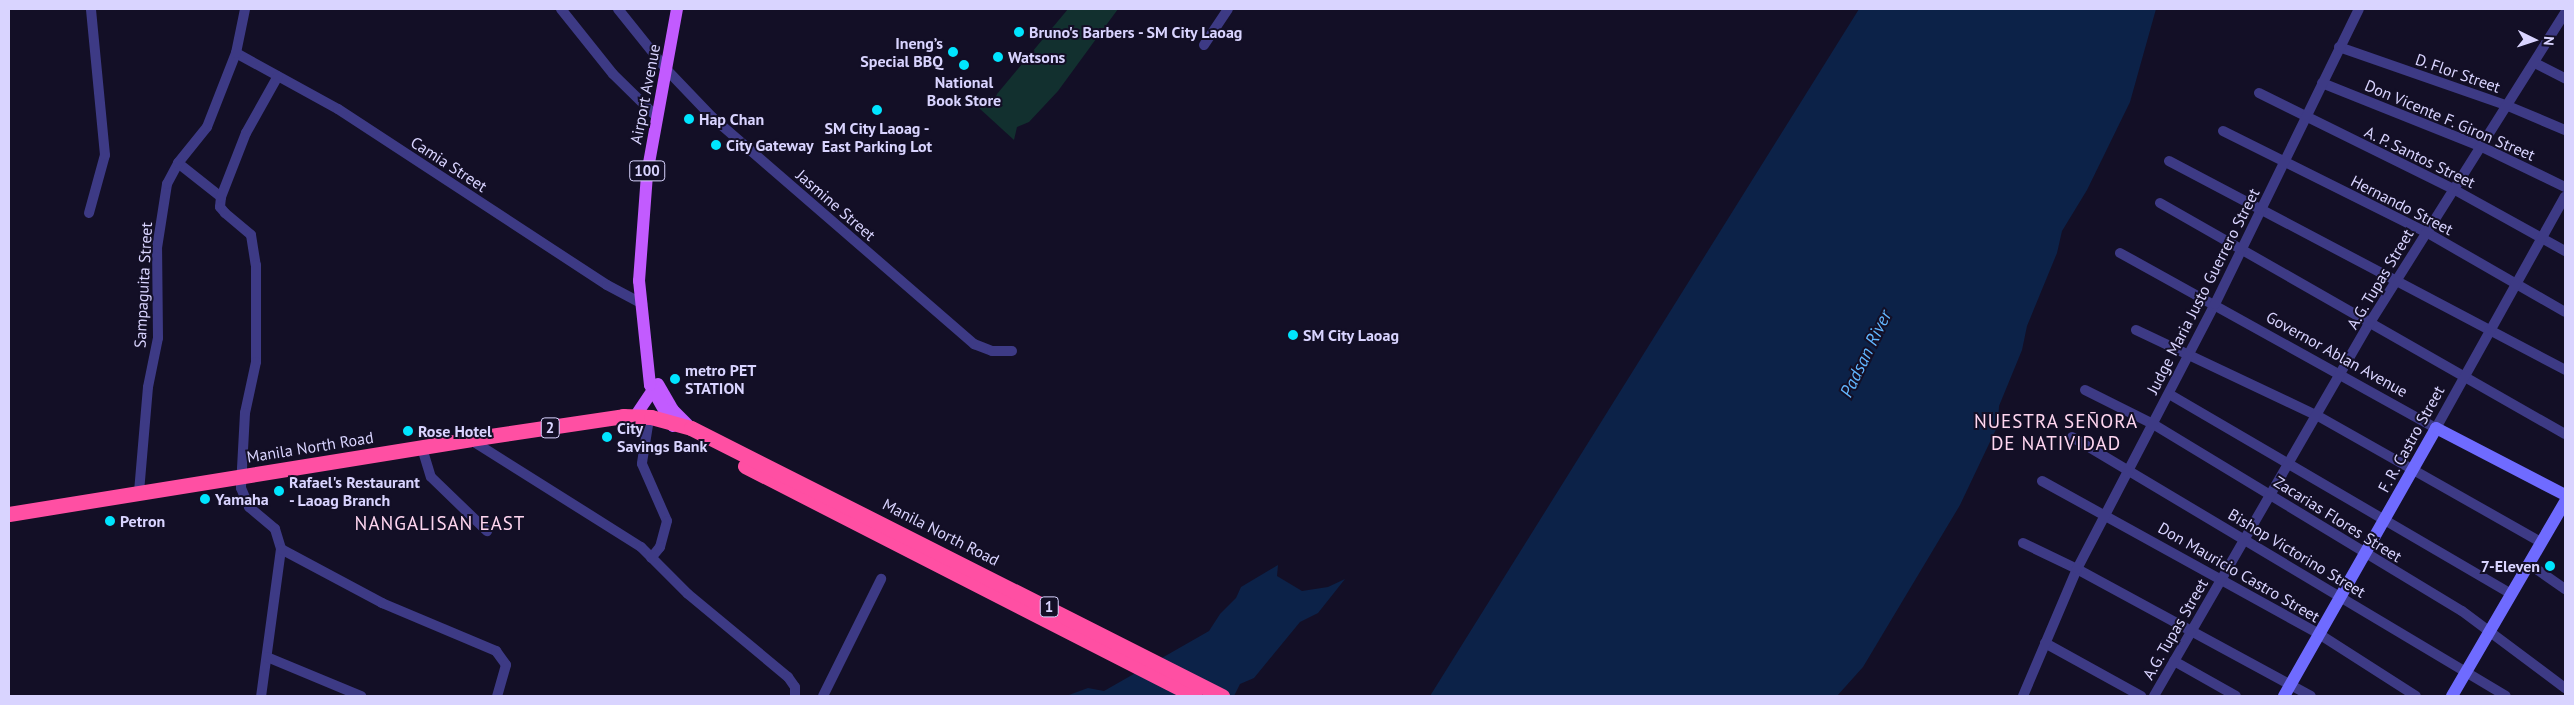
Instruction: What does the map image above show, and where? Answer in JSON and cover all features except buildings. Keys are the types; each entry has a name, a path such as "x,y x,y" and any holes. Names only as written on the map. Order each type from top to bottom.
{"highway":[{"name":"Manila North Road","path":"9,514 470,439 632,420 679,426 872,524 1222,696"},
{"name":"Manila North Road","path":"872,524 1195,696"}],"main road":[{"name":"Airport Avenue","path":"678,9 658,118 641,229 639,281 653,387 673,410 679,426"},
{"name":"Airport Avenue","path":"646,335 648,367 653,387 679,426"},
{"path":"632,420 653,387"},
{"name":"F. R. Castro Street","path":"2287,691 2436,428"},
{"name":"Governor Ablan Avenue","path":"2436,428 2565,495"},
{"path":"2452,696 2565,502"}],"street":[{"path":"89,212 105,155 91,9"},
{"name":"Sampaguita Street","path":"139,492 148,387 158,338 160,225 167,184 178,163 208,127 236,53 245,9"},
{"path":"562,9 613,74 658,118"},
{"name":"Jasmine Street","path":"618,9 667,70 712,116 974,344 992,351 1012,351"},
{"path":"1204,45 1228,9"},
{"name":"Judge Maria Justo Guerrero Street","path":"2023,696 2077,568 2104,513 2169,394 2215,304 2304,117 2359,9"},
{"name":"A.G. Tupas Street","path":"2154,696 2244,538 2318,416 2369,324 2426,232 2536,63 2562,27 2565,13"},
{"name":"D. Flor Street","path":"2340,47 2508,106 2565,130"},
{"name":"Camia Street","path":"236,53 338,110 607,285 642,304"},
{"path":"2536,63 2565,78"},
{"path":"262,696 281,549 275,529 249,507 241,488 245,413 256,362 256,264 251,235 225,213 220,206 221,197 246,133 278,76"},
{"name":"Don Vicente F. Giron Street","path":"2322,83 2482,147 2565,187"},
{"name":"A. P. Santos Street","path":"2259,93 2304,117 2455,190 2565,251"},
{"name":"Hernando Street","path":"2223,131 2426,232 2565,312"},
{"path":"2169,161 2262,208 2565,370"},
{"path":"178,163 221,197"},
{"name":"F. R. Castro Street","path":"2436,428 2565,196"},
{"path":"2160,203 2241,251 2565,434"},
{"name":"Governor Ablan Avenue","path":"2120,253 2436,428"},
{"path":"2136,330 2318,416 2414,468 2541,542"},
{"name":"Zacarias Flores Street","path":"2085,390 2153,424 2490,630 2565,688"},
{"path":"2169,394 2512,594"},
{"path":"632,420 642,464 667,522 660,547 652,558"},
{"name":"Bishop Victorino Street","path":"2072,437 2506,696"},
{"path":"470,439 607,523 652,558 728,630 788,677 795,686 795,696"},
{"path":"422,448 431,477 487,530"},
{"name":"Don Mauricio Castro Street","path":"2042,481 2104,513 2319,634 2416,696"},
{"path":"2023,543 2077,568 2192,630 2287,691 2311,696"},
{"path":"281,549 406,614 496,651 506,665 497,696"},
{"path":"2528,564 2565,589"},
{"path":"823,696 881,579"},
{"path":"2045,642 2141,696"},
{"path":"267,657 361,696"},
{"path":"2174,661 2236,696"}],"green space":[{"path":"1068,9 1118,9 1058,91 1029,122 1017,127 1014,140 979,108 992,106 997,94"}],"water":[{"name":"Padsan River","path":"1859,9 2156,9 2130,102 2087,190 2062,231 2057,253 2027,326 2022,350 1999,406 1998,425 1960,505 1863,667 1837,696 1430,696"},
{"path":"1278,565 1277,576 1302,591 1328,587 1345,579 1318,613 1300,622 1254,678 1240,684 1234,696 1066,696 1088,688 1104,691 1209,631 1220,614 1236,598 1241,587"}],"place":[{"name":"Bruno's Barbers - SM City Laoag","path":"1019,32"},
{"name":"Ineng’s Special BBQ","path":"953,52"},
{"name":"Watsons","path":"998,57"},
{"name":"National Book Store","path":"964,65"},
{"name":"SM City Laoag - East Parking Lot","path":"877,110"},
{"name":"Hap Chan","path":"689,119"},
{"name":"City Gateway","path":"716,145"},
{"name":"SM City Laoag","path":"1293,335"},
{"name":"metro PET STATION","path":"675,379"},
{"name":"Rose Hotel","path":"408,431"},
{"name":"City Savings Bank","path":"607,437"},
{"name":"Rafael's Restaurant - Laoag Branch","path":"279,491"},
{"name":"Yamaha","path":"205,499"},
{"name":"Petron","path":"110,521"},
{"name":"7-Eleven","path":"2550,566"}],"district":[{"name":"NUESTRA SEÑORA DE NATIVIDAD","path":"2056,433"},
{"name":"NANGALISAN EAST","path":"440,524"}]}
